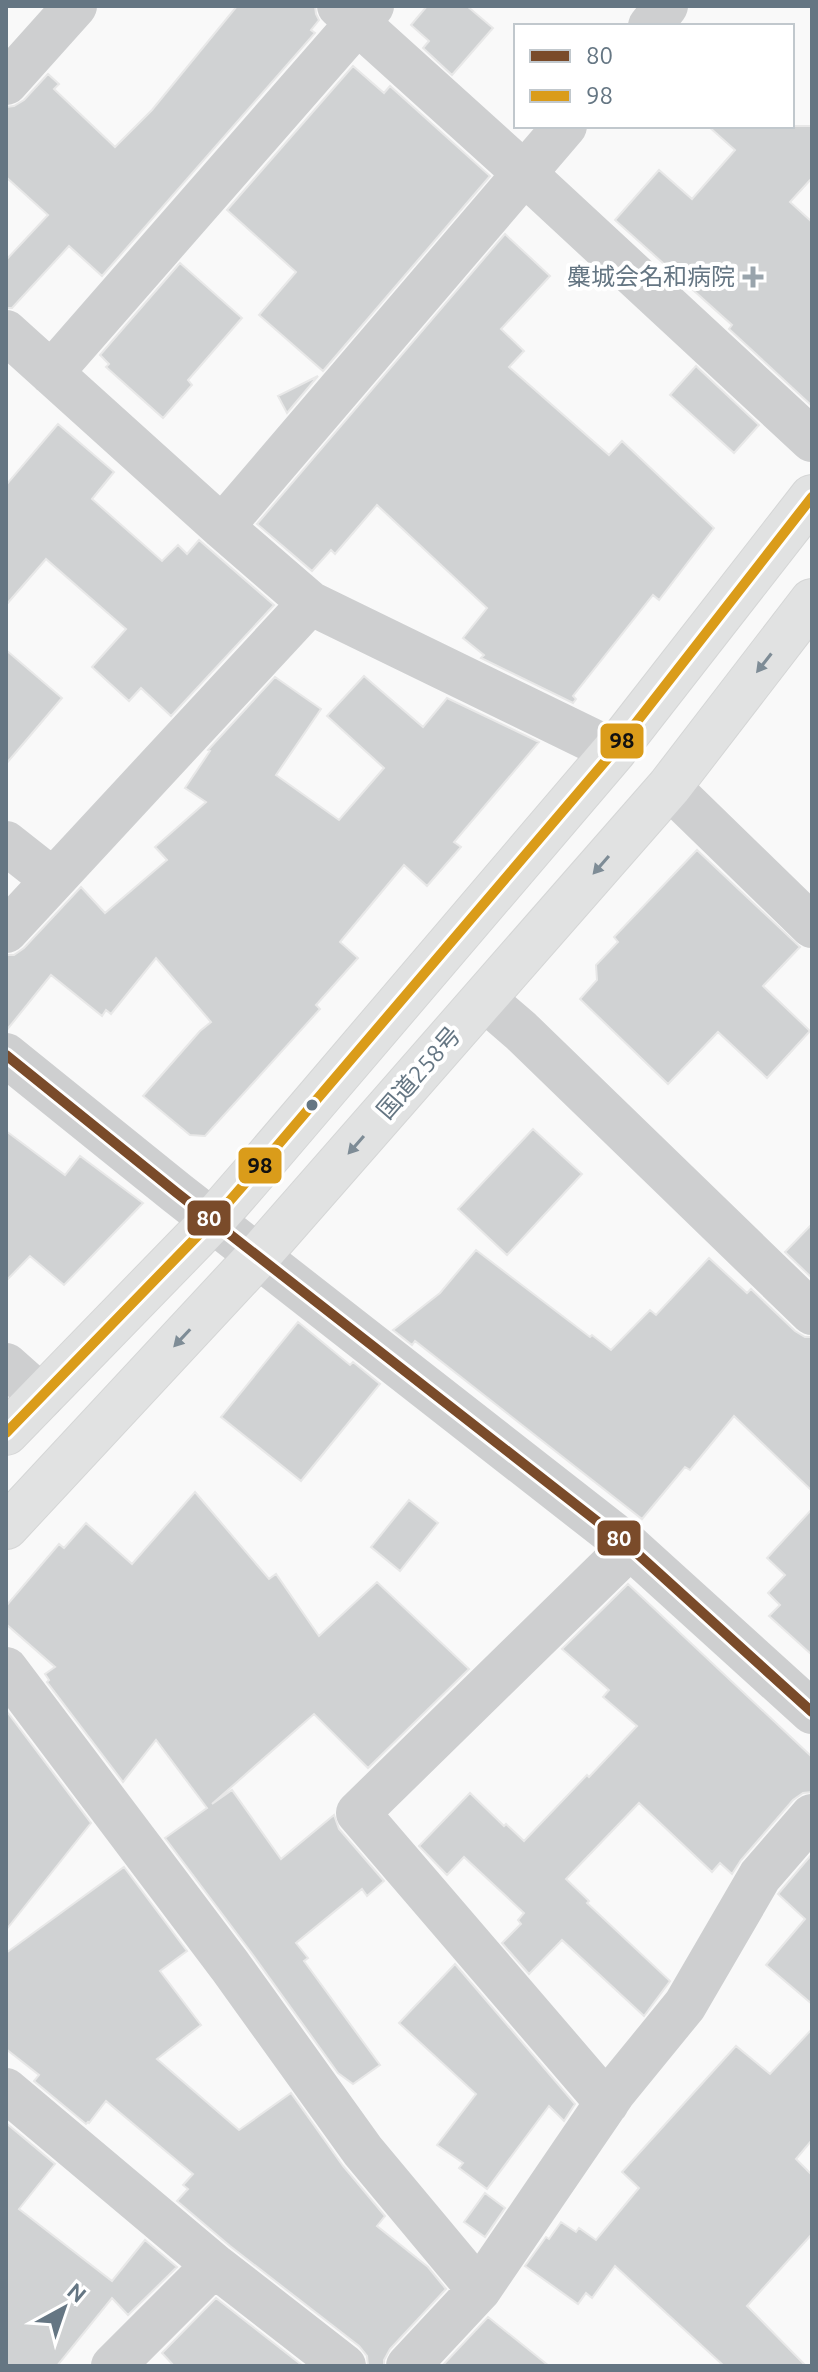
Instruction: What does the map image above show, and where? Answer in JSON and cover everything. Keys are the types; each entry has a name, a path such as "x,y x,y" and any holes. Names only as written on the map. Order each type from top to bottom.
{"highway":[{"path":"6,1433 213,1220 614,751 812,497"},
{"name":"国道258号","path":"6,1527 259,1255 669,787 812,601"}],"street":[{"path":"6,83 75,6"},
{"path":"652,24 666,6"},
{"path":"51,373 356,11 525,174 812,440"},
{"path":"222,527 563,128"},
{"path":"6,332 310,603 614,751"},
{"path":"6,931 310,603"},
{"path":"669,787 812,926"},
{"path":"6,843 53,880"},
{"path":"484,999 521,1031 812,1313"},
{"path":"6,1055 630,1547 808,1699"},
{"path":"6,1365 42,1397"},
{"path":"607,2103 358,1813 630,1547"},
{"path":"6,1669 230,1966 363,2151 479,2290"},
{"path":"408,2366 479,2290 607,2103 685,2005 760,1876 812,1816"},
{"path":"6,2090 214,2265 344,2366"},
{"path":"113,2366 214,2265"}],"building":[{"path":"237,6 315,6 319,20 311,30 315,33 102,276 69,246 12,308 6,308 6,260 48,215 6,177 6,107 24,100 48,74 59,84 54,89 115,147 152,110"},
{"path":"427,6 467,6 493,28 452,75 423,48 429,41 411,25"},
{"path":"353,66 384,93 390,86 490,176 323,371 259,315 296,272 227,210"},
{"path":"812,126 812,178 790,202 812,222 812,406 729,329 732,325 615,220 659,170 692,199 735,150 710,128"},
{"path":"505,234 550,276 501,329 524,351 509,367 609,455 622,441 714,528 659,600 653,595 573,696 576,699 573,703 481,658 484,655 463,638 487,608 377,505 335,554 331,550 312,571 257,524"},
{"path":"180,263 242,318 188,380 192,385 163,418 106,367 109,364 100,355"},
{"path":"696,366 759,425 734,453 670,395"},
{"path":"318,376 287,413 278,396"},
{"path":"58,424 114,472 92,499 162,561 178,545 187,554 199,540 274,605 171,716 141,688 129,701 92,667 126,629 46,559 6,605 6,485"},
{"path":"6,650 62,698 6,764"},
{"path":"364,676 423,727 447,698 539,742 454,842 461,847 427,886 404,865 340,942 358,958 316,1005 320,1009 205,1136 190,1135 143,1096 211,1022 156,958 111,1014 106,1010 102,1016 51,975 6,1031 6,955 14,955 24,948 81,887 105,913 167,860 155,847 206,802 185,788 208,750 275,677 321,709 276,775 339,820 384,768 327,716"},
{"path":"697,850 800,947 763,986 810,1031 767,1078 718,1032 668,1084 580,999 597,980 596,965 618,942 614,937"},
{"path":"533,1129 582,1174 507,1255 458,1209"},
{"path":"6,1131 65,1175 80,1156 143,1203 64,1285 30,1256 6,1281"},
{"path":"812,1224 812,1278 785,1252"},
{"path":"476,1250 611,1350 650,1310 656,1315 709,1258 747,1293 751,1289 795,1331 812,1337 812,1491 734,1416 690,1470 685,1467 642,1519 415,1341 412,1345 393,1330 440,1293"},
{"path":"298,1322 350,1365 353,1362 380,1384 301,1481 221,1417"},
{"path":"195,1492 269,1579 276,1574 319,1636 377,1582 469,1669 368,1768 314,1714 212,1804 232,1790 281,1859 334,1815 339,1829 384,1881 367,1896 362,1889 296,1943 308,1958 304,1961 380,2065 353,2084 338,2073 165,1838 207,1808 156,1740 123,1782 47,1682 49,1680 45,1674 55,1667 6,1624 6,1606 59,1544 64,1548 86,1523 132,1564"},
{"path":"409,1500 438,1523 400,1571 371,1547"},
{"path":"812,1509 812,1655 769,1616 780,1605 768,1593 785,1575 767,1558"},
{"path":"628,1584 812,1757 812,1792 803,1793 793,1800 732,1874 720,1863 712,1872 639,1803 566,1879 589,1901 587,1903 670,1981 644,2016 562,1940 529,1974 502,1943 521,1924 518,1920 524,1913 464,1857 447,1875 419,1846 470,1793 524,1841 637,1726 603,1697 609,1690 562,1649"},
{"path":"8,1713 91,1823 6,1930 6,1715"},
{"path":"812,1854 812,2004 766,1965 805,1919 778,1894"},
{"path":"124,1867 187,1951 160,1971 201,2025 157,2059 239,2130 291,2093 343,2166 385,2216 377,2226 428,2267 446,2289 390,2349 384,2366 368,2366 367,2356 359,2346 177,2201 188,2189 183,2185 193,2174 106,2101 86,2124 34,2081 39,2075 6,2049 6,1953"},
{"path":"455,1964 575,2104 564,2121 549,2106 487,2189 459,2168 463,2163 437,2145 476,2094 399,2023"},
{"path":"812,2029 812,2140 796,2159 812,2175 812,2234 747,2306 806,2366 724,2366 615,2266 592,2298 586,2293 578,2304 525,2266 561,2222 576,2232 579,2228 596,2240 639,2188 622,2172 736,2046 770,2074"},
{"path":"6,2123 55,2164 19,2209 112,2281 145,2240 177,2267 128,2315 112,2298 57,2366 6,2366"},
{"path":"485,2193 505,2208 485,2237 464,2222"},
{"path":"216,2298 303,2366 174,2366 162,2353"},
{"path":"488,2317 549,2366 442,2366"}],"transit line":[{"name":"98","path":"6,1433 213,1220 260,1166 614,751 812,497"},
{"name":"80","path":"6,1055 177,1193 630,1547 812,1712"}],"place":[{"name":"麋城会名和病院","path":"753,277"}]}
